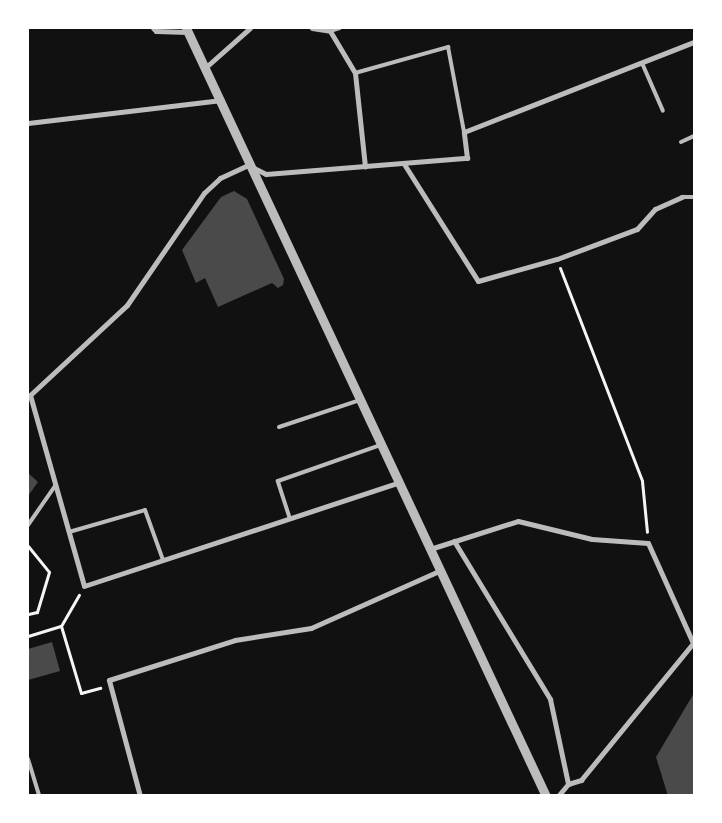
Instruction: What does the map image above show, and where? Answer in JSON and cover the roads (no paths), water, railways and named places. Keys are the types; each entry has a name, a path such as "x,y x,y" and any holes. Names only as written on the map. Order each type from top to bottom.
{"street":[{"path":"153,28 156,31 187,30 206,67 222,100 248,165 546,796"},
{"path":"206,67 250,28"},
{"path":"312,28 330,31 355,73 365,166"},
{"path":"248,165 266,174 467,158 464,132 694,42"},
{"path":"28,123 222,100"},
{"path":"404,164 478,281 556,259 637,229 655,210 682,197"},
{"path":"248,165 220,178 204,193 127,305 29,396 84,586 398,483"},
{"path":"429,549 518,522 592,539 648,542 694,642 580,780 568,784 558,796"},
{"path":"454,541 550,699 568,784"},
{"path":"140,796 109,680 235,640 311,628 439,571"}],"lane":[{"path":"330,31 340,28"},
{"path":"355,73 448,47 464,132"},
{"path":"642,63 663,111"},
{"path":"681,142 694,136"},
{"path":"682,197 694,197"},
{"path":"279,427 360,400"},
{"path":"290,519 278,481 381,445"},
{"path":"28,525 55,486"},
{"path":"69,532 145,510 163,560"},
{"path":"28,759 39,796"}]}
